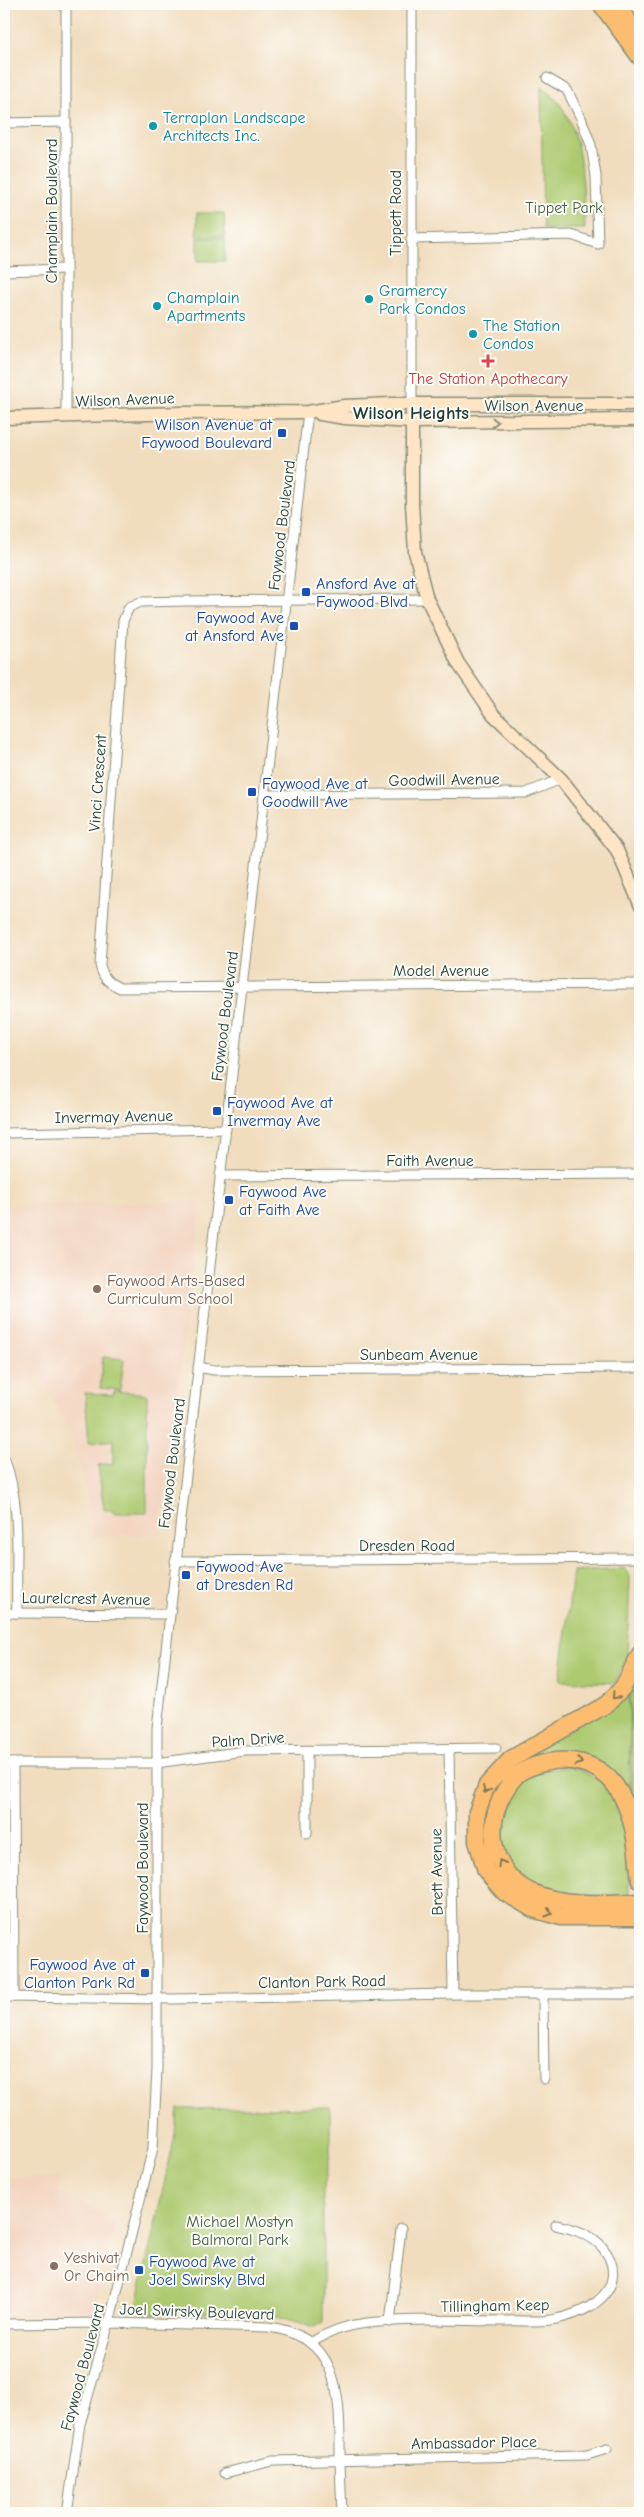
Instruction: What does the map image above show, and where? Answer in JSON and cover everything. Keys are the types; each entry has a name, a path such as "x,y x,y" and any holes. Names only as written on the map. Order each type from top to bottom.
{"highway":[{"path":"601,4 640,57"},
{"path":"619,4 640,42"},
{"path":"640,1654 623,1687 607,1704 510,1759 487,1785 477,1812 477,1840 486,1871 504,1892 533,1909 561,1917 640,1916"},
{"path":"640,1874 629,1812 619,1791 608,1777 590,1765 574,1760 557,1759 530,1767 516,1775 503,1792 495,1808 492,1822 496,1854 512,1879 522,1887 555,1900 582,1903 640,1902"}],"main road":[{"name":"Wilson Avenue","path":"308,412 344,406 412,404 640,404"},
{"name":"Tippett Road","path":"412,404 412,504 415,552 427,598 458,663 493,714 561,779 617,850 640,904"},
{"name":"Wilson Avenue","path":"4,418 182,412 308,412 345,418 411,422 640,420"}],"street":[{"name":"Champlain Boulevard","path":"66,4 66,417"},
{"name":"Tippett Road","path":"412,4 412,404"},
{"path":"411,239 571,235 598,244 596,176 591,145 581,118 567,90 548,78"},
{"path":"4,123 66,122"},
{"path":"4,270 66,270"},
{"name":"Faywood Boulevard","path":"67,2513 80,2424 109,2323 152,2148 156,2099 157,1998 156,1728 308,412"},
{"path":"287,600 427,598"},
{"name":"Vinci Crescent","path":"243,987 120,988 102,977 100,965 123,621 129,607 141,602 287,600"},
{"name":"Goodwill Avenue","path":"264,795 526,793 561,779"},
{"name":"Model Avenue","path":"243,987 640,984"},
{"name":"Invermay Avenue","path":"4,1133 226,1129"},
{"name":"Faith Avenue","path":"220,1176 640,1174"},
{"name":"Sunbeam Avenue","path":"198,1367 214,1370 640,1368"},
{"path":"4,1458 12,1484 16,1525 17,1612"},
{"name":"Dresden Road","path":"174,1561 640,1558"},
{"name":"Laurelcrest Avenue","path":"4,1613 169,1614"},
{"name":"Palm Drive","path":"8,1763 156,1763 245,1751 496,1748"},
{"name":"Brett Avenue","path":"449,1749 453,1994"},
{"path":"307,1750 307,1833"},
{"path":"8,1763 14,1997"},
{"name":"Clanton Park Road","path":"4,1997 157,1998 453,1994 640,1994"},
{"path":"543,1994 544,2078"},
{"name":"Tillingham Keep","path":"310,2343 347,2327 390,2322 545,2321 567,2317 587,2308 603,2296 609,2288 612,2274 611,2261 606,2251 595,2241 556,2224"},
{"path":"390,2322 401,2229"},
{"name":"Joel Swirsky Boulevard","path":"4,2324 109,2323 268,2327 284,2329 310,2343 324,2357 333,2373 340,2410 342,2513"},
{"name":"Ambassador Place","path":"225,2473 272,2461 587,2455 607,2449"}],"shaded area":[{"name":"Faywood Arts-Based Curriculum School","path":"201,1201 160,1534 92,1537 88,1495 70,1432 41,1375 4,1391 4,1205"},
{"name":"Yeshivat Or Chaim","path":"60,2177 60,2192 117,2221 93,2311 4,2312 4,2178"}],"green space":[{"name":"Tippet Park","path":"541,87 555,98 565,113 573,131 582,172 585,229 543,229"},
{"path":"197,213 224,213 225,236 197,236"},
{"path":"198,238 225,238 225,261 198,261"},
{"path":"103,1357 124,1359 120,1390 100,1388"},
{"path":"114,1391 147,1394 147,1513 113,1513 113,1510 104,1510 98,1465 113,1463 113,1440 89,1443 85,1393 113,1395"},
{"path":"624,1568 630,1577 627,1658 615,1683 560,1681 573,1571"},
{"path":"634,1676 637,1818 632,1804 630,1684"},
{"path":"629,1692 630,1798 617,1779 538,1758 532,1753"},
{"path":"568,1767 584,1772 598,1780 619,1805 616,1807 625,1839 629,1895 592,1896 554,1892 531,1883 510,1862 500,1835 504,1806 511,1793 521,1781 531,1774"},
{"name":"Michael Mostyn Balmoral Park","path":"330,2107 330,2155 323,2192 323,2322 314,2327 295,2320 275,2316 231,2312 145,2315 137,2304 174,2140 178,2109"}],"place":[{"name":"Terraplan Landscape Architects Inc.","path":"153,126"},
{"name":"Gramercy Park Condos","path":"369,299"},
{"name":"Champlain Apartments","path":"157,306"},
{"name":"The Station Condos","path":"473,334"},
{"name":"The Station Apothecary","path":"488,361"},
{"name":"Wilson Avenue at Faywood Boulevard","path":"282,433"},
{"name":"Ansford Ave at Faywood Blvd","path":"306,592"},
{"name":"Faywood Ave at Ansford Ave","path":"294,626"},
{"name":"Faywood Ave at Goodwill Ave","path":"252,792"},
{"name":"Faywood Ave at Invermay Ave","path":"217,1111"},
{"name":"Faywood Ave at Faith Ave","path":"229,1200"},
{"name":"Faywood Arts-Based Curriculum School","path":"97,1289"},
{"name":"Faywood Ave at Dresden Rd","path":"186,1575"},
{"name":"Faywood Ave at Clanton Park Rd","path":"145,1973"},
{"name":"Yeshivat Or Chaim","path":"54,2266"},
{"name":"Faywood Ave at Joel Swirsky Blvd","path":"139,2270"}],"district":[{"name":"Wilson Heights","path":"411,413"}]}
